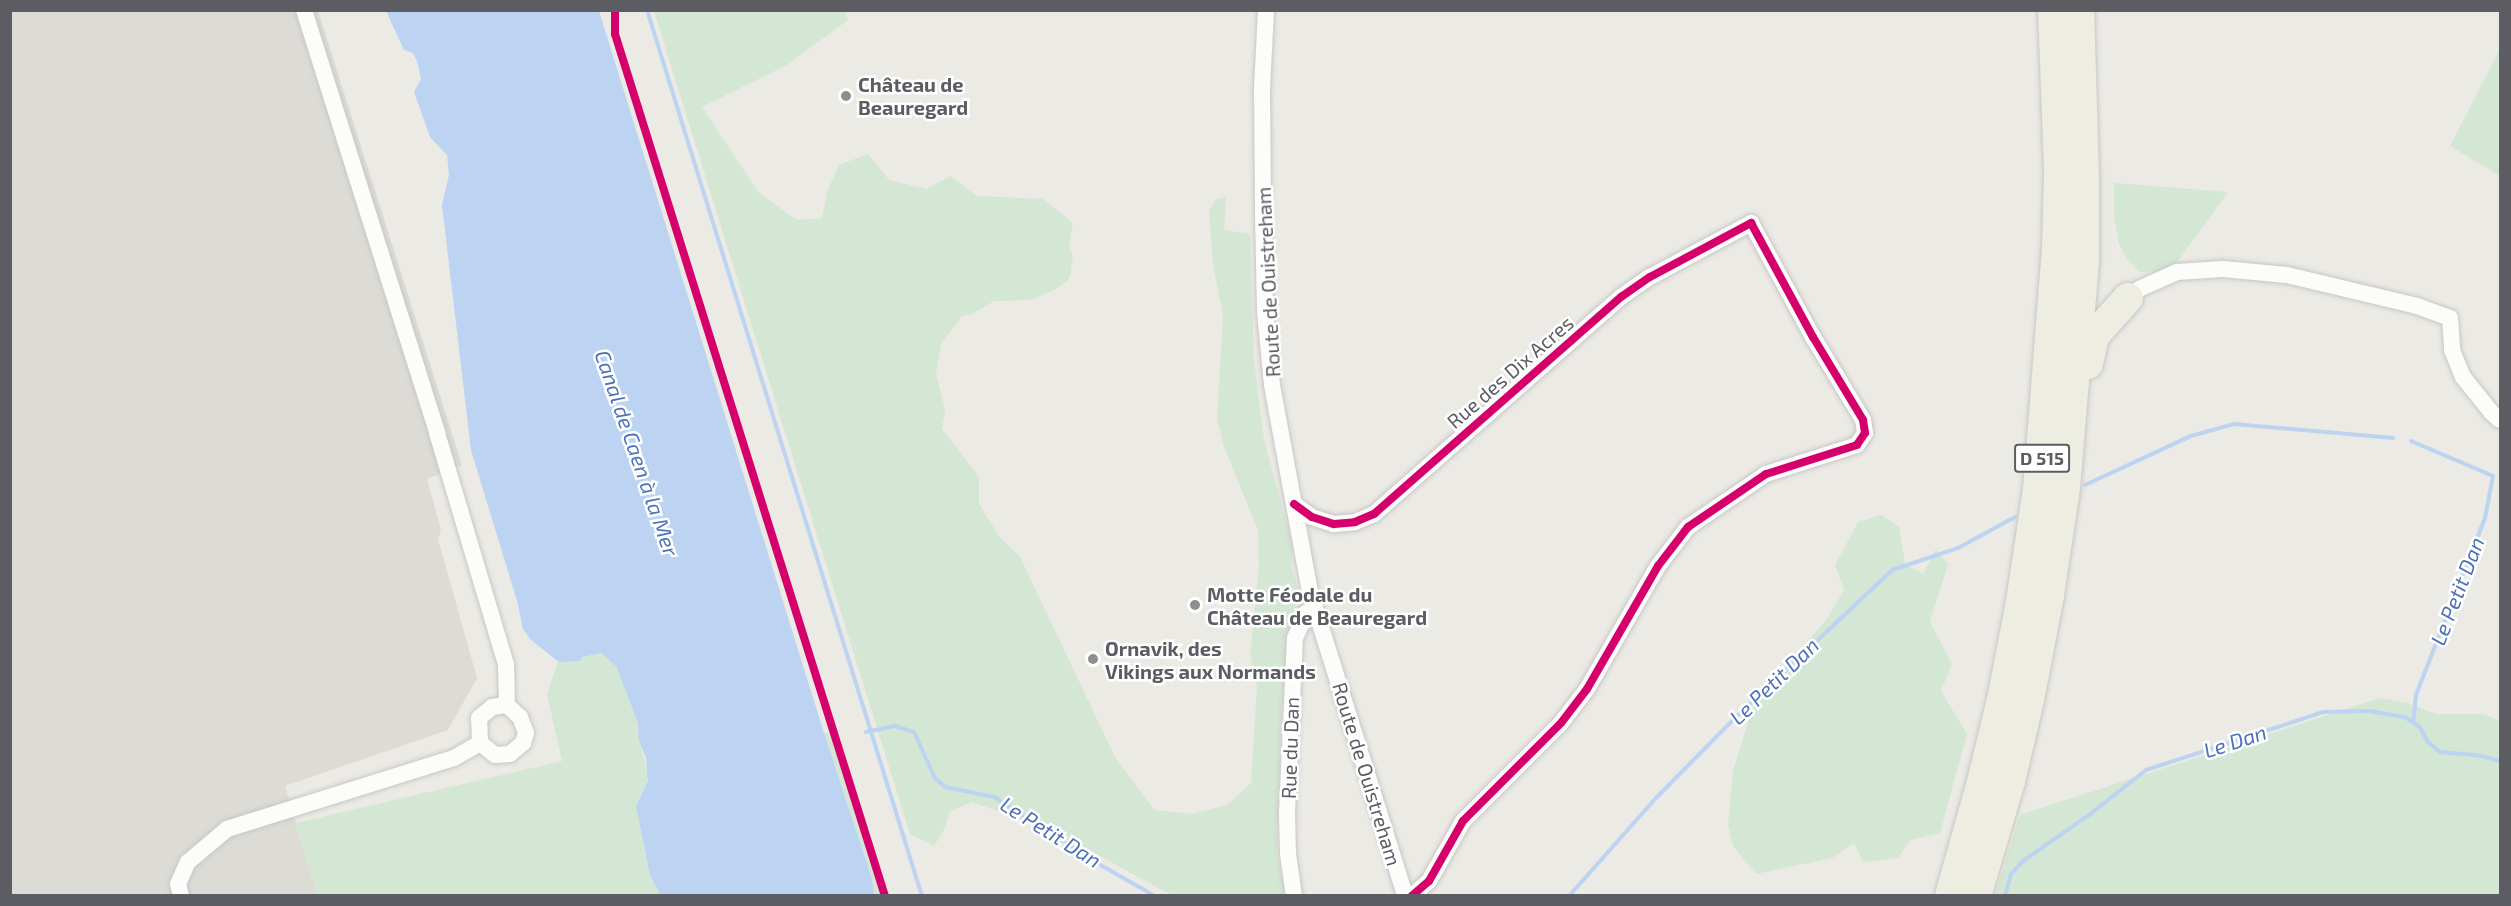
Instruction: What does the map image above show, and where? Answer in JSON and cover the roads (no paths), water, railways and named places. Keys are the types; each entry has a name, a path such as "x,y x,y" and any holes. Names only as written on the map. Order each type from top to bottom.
{"highway":[{"name":"D 515","path":"1950,896 2002,700 2021,602 2038,490 2057,250 2059,171 2053,10"},
{"name":"D 515","path":"1976,896 2010,781 2033,676 2057,542 2076,381 2084,261 2084,152 2079,10"},
{"path":"2084,261 2100,296 2111,301 2128,298"},
{"path":"2076,381 2088,366 2091,343 2097,330 2128,298"}],"street":[{"path":"304,10 437,433 506,664 507,705 520,717 526,733 523,743 510,754 495,755 480,743 479,718 492,707 507,705"},
{"name":"Route de Ouistreham","path":"1266,10 1262,88 1265,312 1272,385 1315,609 1405,896"},
{"name":"Rue des Dix Acres","path":"1294,504 1312,517 1334,524 1355,522 1374,514 1621,297 1650,277 1750,223 1813,337 1863,420 1865,433 1857,445 1766,474 1688,527 1658,566 1587,689 1561,723 1463,822 1429,881 1412,896"},
{"path":"2128,298 2141,288 2177,272 2223,269 2287,275 2418,306 2450,318 2452,350 2463,376 2490,412 2500,420"},
{"name":"Rue du Dan","path":"1294,896 1288,854 1287,813 1294,638 1306,613 1315,609"},
{"path":"181,896 178,884 188,862 227,829 454,758 480,743"}],"water":[{"name":"Canal de Caen à la Mer","path":"386,11 599,11 824,733 872,879 874,895 660,895 650,875 636,806 648,780 646,758 639,741 638,723 616,666 601,653 582,657 580,661 559,662 531,640 523,629 517,601 471,450 442,205 449,175 447,155 430,137 414,92 421,79 417,61 413,53 404,50"}],"waterway":[{"path":"647,10 922,896"},
{"name":"Le Petit Dan","path":"2085,485 2191,436 2234,424 2393,438"},
{"name":"Le Petit Dan","path":"2411,441 2493,476 2485,518 2416,695 2413,722"},
{"name":"Le Petit Dan","path":"1569,896 1655,799 1734,719 1892,570 1958,548 2015,517"},
{"name":"Le Dan","path":"2005,896 2011,874 2023,861 2089,815 2146,770 2323,712 2370,711 2405,717 2420,727 2427,741 2440,752 2477,755 2500,761"},
{"name":"Le Petit Dan","path":"866,732 895,726 914,732 935,778 945,787 994,797 1104,867 1155,896"}],"place":[{"name":"Château de Beauregard","path":"846,96"},
{"name":"Motte Féodale du Château de Beauregard","path":"1195,605"},
{"name":"Ornavik, des Vikings aux Normands","path":"1093,659"}]}
